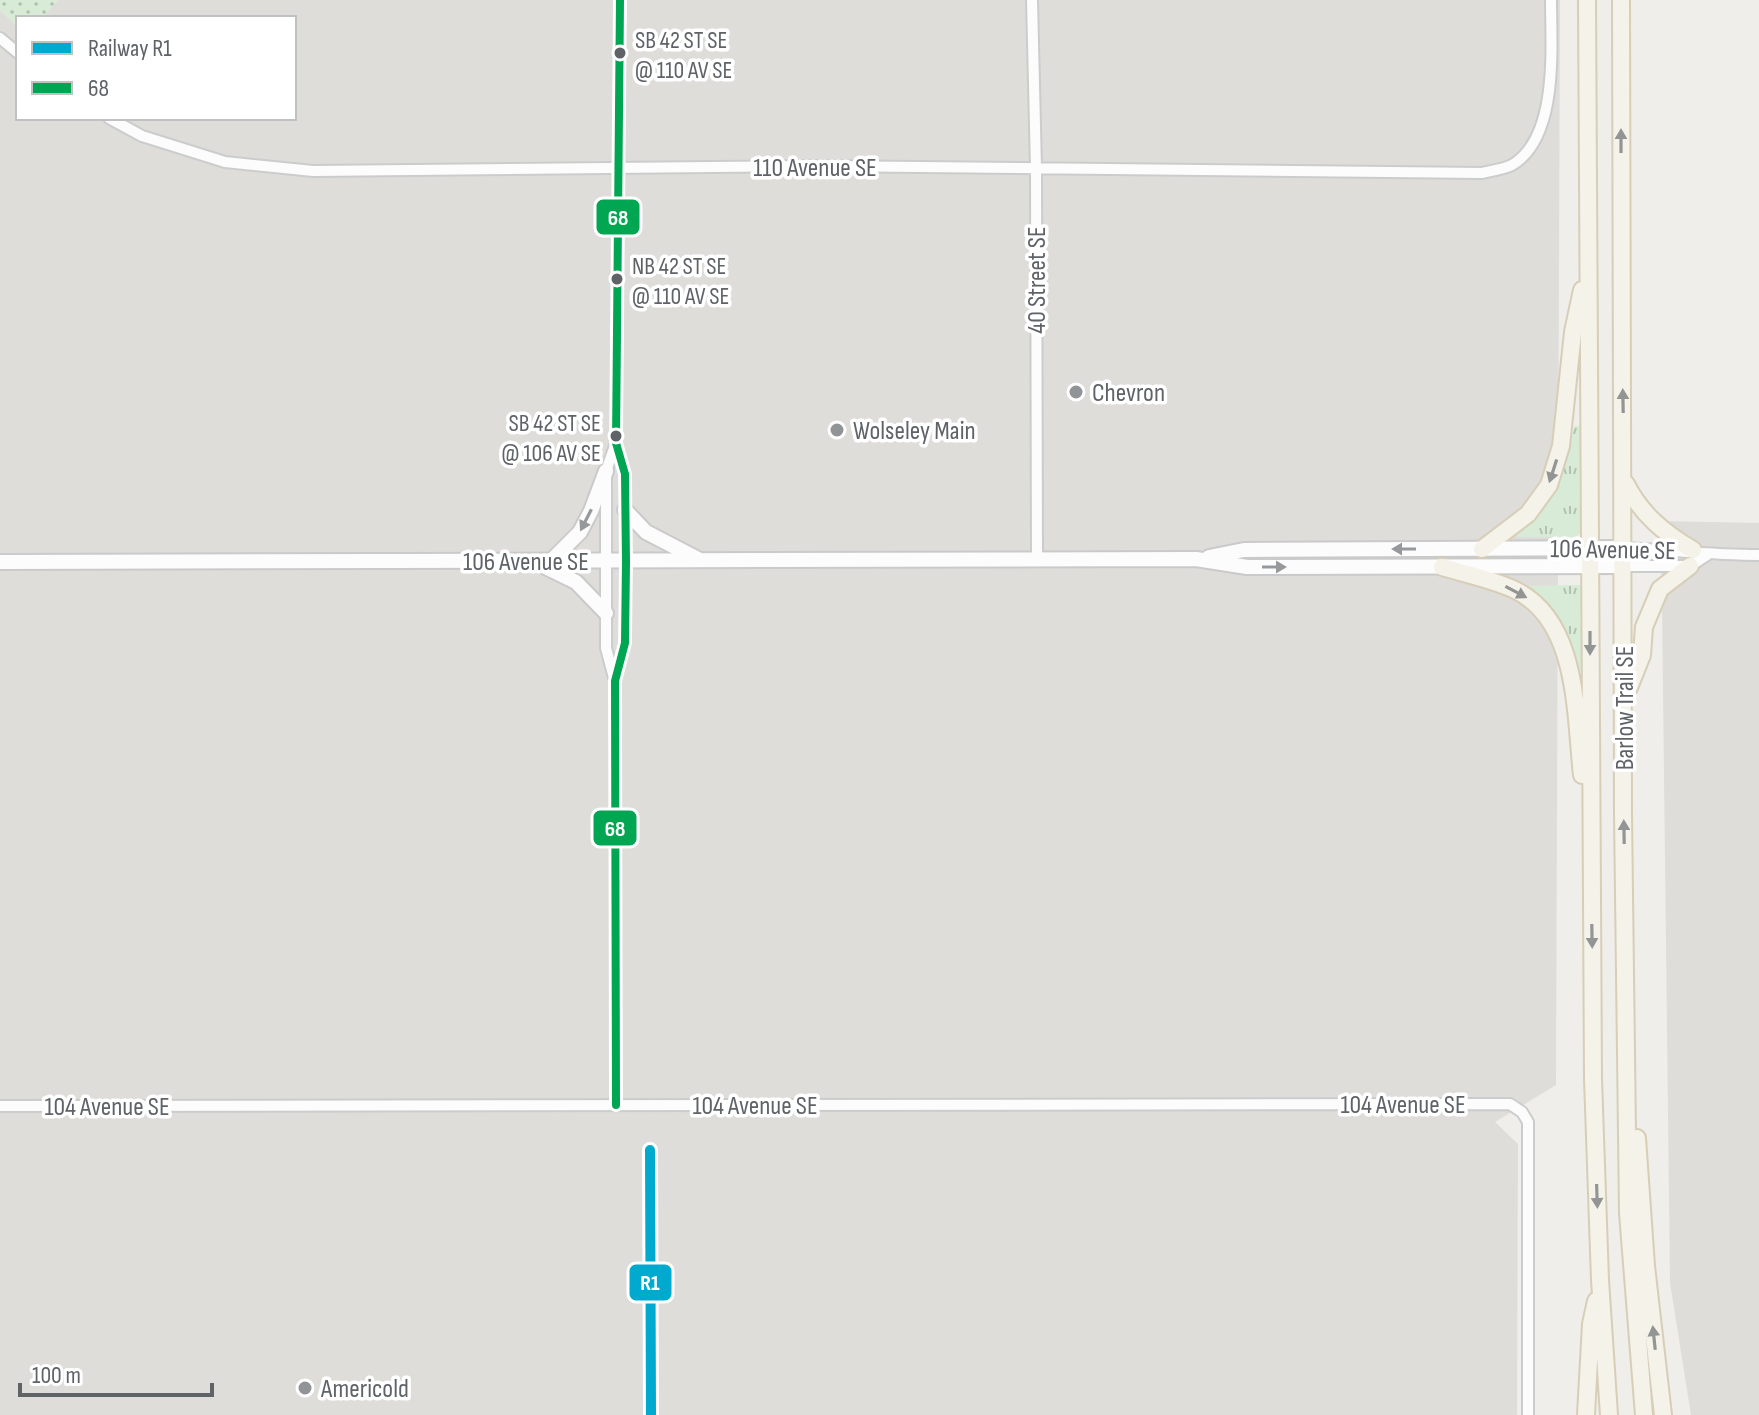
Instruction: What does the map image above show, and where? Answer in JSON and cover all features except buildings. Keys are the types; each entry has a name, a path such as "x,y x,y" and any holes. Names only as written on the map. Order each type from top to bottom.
{"main road":[{"name":"Barlow Trail SE","path":"1587,0 1593,1079 1600,1280 1609,1415"},
{"name":"Barlow Trail SE","path":"1621,0 1628,1213 1644,1415"},
{"path":"1482,549 1528,514 1549,485 1561,446 1573,332 1588,257"},
{"path":"1623,479 1636,505 1697,557 1660,589 1644,627 1642,655 1624,699"},
{"path":"1442,567 1515,590 1533,602 1555,628 1570,671 1592,858"},
{"path":"1626,1050 1633,1088 1646,1266 1663,1415"},
{"path":"1586,1415 1591,1324 1600,1280"}],"street":[{"path":"616,1105 615,681 625,643 626,562 625,474 616,443 620,0"},
{"name":"40 Street SE","path":"1032,0 1036,168 1037,560"},
{"name":"110 Avenue SE","path":"113,120 142,136 225,162 313,171 804,166 1482,173 1510,166 1525,155 1544,123 1550,64 1551,0"},
{"path":"0,38 16,51"},
{"path":"551,561 580,532 616,443"},
{"path":"606,471 606,648 615,681"},
{"path":"625,510 646,532 702,561"},
{"name":"106 Avenue SE","path":"0,562 1196,559 1247,567 1442,567 1590,557 1623,548 1697,557"},
{"name":"106 Avenue SE","path":"1196,559 1244,550 1482,549 1590,557 1624,566 1697,557"},
{"path":"1697,557 1759,555"},
{"path":"533,561 576,582 606,613"},
{"name":"104 Avenue SE","path":"0,1106 1510,1104 1522,1112 1528,1122 1528,1415"}],"shaded area":[{"path":"58,0 1560,0 1556,1085 1495,1122 1518,1144 1517,1415 0,1415 0,10 16,25 16,120 296,120 296,16 44,16"},
{"path":"1661,521 1759,523 1759,1415 1691,1415 1670,1283"}],"green space":[{"path":"0,0 58,0 44,16 16,16 16,25 0,10"},
{"path":"1574,426 1580,426 1584,531 1575,537 1517,537 1516,532 1539,510 1556,485"},
{"path":"1579,585 1584,588 1585,669 1579,670 1572,644 1560,621 1543,601 1522,586"}],"rail line":[{"name":"R1","path":"650,1150 651,1415"}],"transit line":[{"name":"68","path":"616,1105 615,681 625,643 626,562 625,474 616,443 620,0"}],"place":[{"name":"SB 42 ST SE @ 110 AV SE","path":"620,53"},
{"name":"NB 42 ST SE @ 110 AV SE","path":"617,279"},
{"name":"Chevron","path":"1076,392"},
{"name":"Wolseley Main","path":"837,430"},
{"name":"SB 42 ST SE @ 106 AV SE","path":"616,436"},
{"name":"Americold","path":"305,1388"}]}
